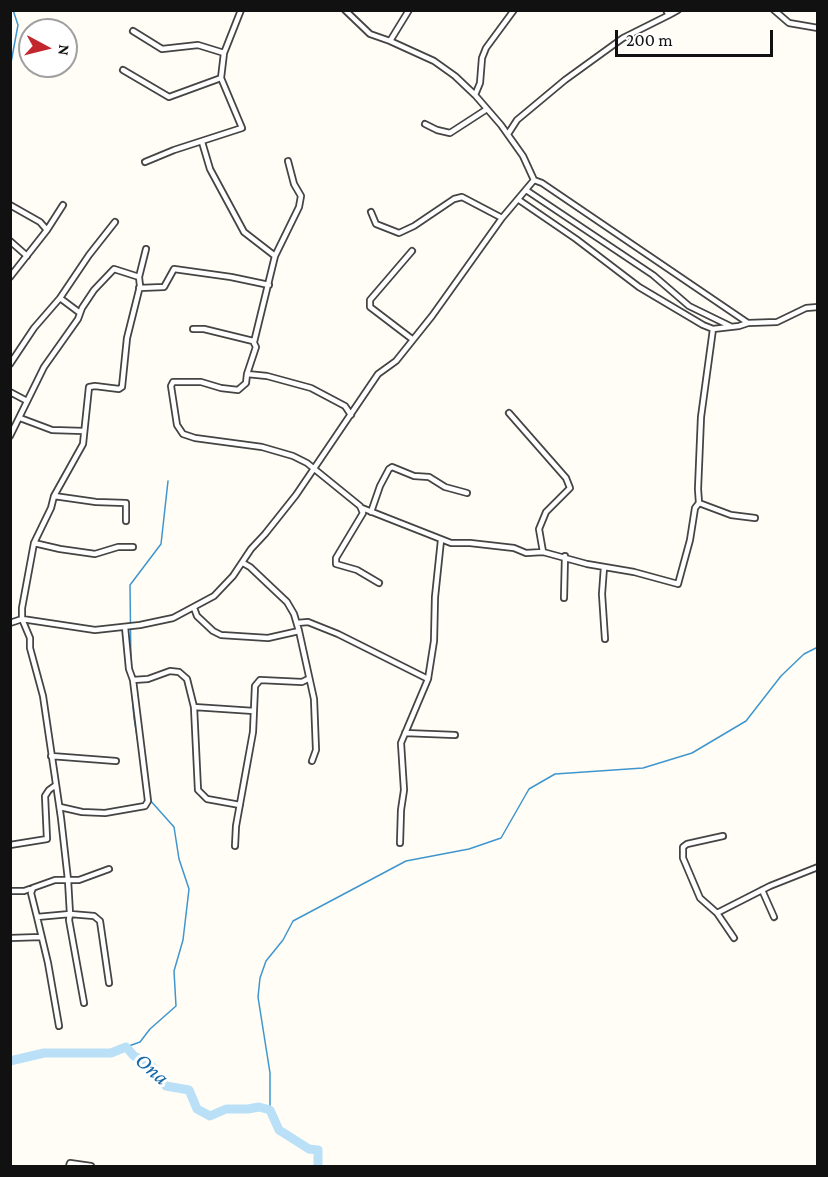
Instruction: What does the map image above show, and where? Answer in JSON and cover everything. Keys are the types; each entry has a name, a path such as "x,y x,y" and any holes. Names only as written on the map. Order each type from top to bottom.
{"street":[{"path":"145,162 184,146 242,128 221,78 224,53 241,10"},
{"path":"345,10 370,34 390,40 434,61 475,95 508,134 523,156 534,180 542,183 748,323"},
{"path":"354,18 359,10"},
{"path":"390,40 409,10"},
{"path":"475,95 480,83 482,58 486,48 514,10"},
{"path":"508,134 517,120 605,50 668,13 678,10"},
{"path":"774,10 789,23 818,28"},
{"path":"133,31 162,49 198,45 224,53"},
{"path":"123,69 169,97 221,78"},
{"path":"425,124 450,133 487,109"},
{"path":"202,142 210,169 244,232 275,256"},
{"path":"288,161 294,184 301,196 299,207 275,256 254,342 256,347 246,382 238,390 201,382 174,382 171,386 172,397 180,430 183,434 195,438 262,447 300,459 362,508 441,540 451,543 514,548 526,553 543,552 678,584 690,540 695,507 699,502 701,417 713,329"},
{"path":"10,623 22,620 84,629 125,627 173,618 214,596 243,563 251,549 314,469 378,374 396,361 441,304 502,218 534,180"},
{"path":"526,190 653,275 689,306 730,326"},
{"path":"371,212 376,224 399,233 414,226 454,199 462,197 502,218"},
{"path":"519,200 576,239 639,287 713,329 748,323 777,322 806,308 817,307"},
{"path":"10,205 40,222 47,230"},
{"path":"10,277 47,230 63,205"},
{"path":"11,360 116,222"},
{"path":"10,241 27,256"},
{"path":"84,1003 69,920 68,880 60,807 43,696 30,648 30,638 22,620 22,608 34,543 51,508 54,496 83,444 89,386 117,389 122,387 127,338 146,249"},
{"path":"412,251 370,300 370,307 412,339"},
{"path":"10,436 44,367 78,319 94,291 114,268 139,278"},
{"path":"139,288 164,287 174,269 231,276 268,285"},
{"path":"60,298 80,313"},
{"path":"193,329 204,328 254,342"},
{"path":"247,374 281,379 311,388 345,406 351,415"},
{"path":"10,392 27,401"},
{"path":"509,413 566,478 570,488 546,512 539,529 543,552"},
{"path":"20,418 52,430 84,430"},
{"path":"371,512 380,486 392,467 414,476 429,477 445,487 468,493"},
{"path":"54,496 96,502 126,503 126,521"},
{"path":"699,502 731,515 755,518"},
{"path":"362,508 363,513 360,520 336,558 336,564 357,570 379,583"},
{"path":"400,843 404,790 401,743 428,679 434,641 435,597 441,540"},
{"path":"34,543 95,554 118,547 134,547"},
{"path":"564,556 564,598"},
{"path":"243,563 287,602 297,623 314,699 316,750 312,761"},
{"path":"604,567 602,594 604,639"},
{"path":"194,608 197,616 213,631 221,635 268,638 299,631"},
{"path":"297,623 308,622 338,634 428,679"},
{"path":"60,807 82,812 105,813 145,807 148,801 125,627"},
{"path":"133,680 148,679 170,671 179,672 187,679 194,708 198,790 207,799 240,805"},
{"path":"235,846 236,826 254,732 255,686 260,680 302,682 308,680"},
{"path":"194,708 254,711"},
{"path":"405,733 455,735"},
{"path":"51,756 116,761"},
{"path":"10,845 47,838 45,796 56,785"},
{"path":"723,836 687,844 683,847 683,858 700,898 717,913 734,938"},
{"path":"717,913 762,890 818,867"},
{"path":"10,891 33,888 55,880 79,880 109,869"},
{"path":"33,888 31,893 48,963 59,1026"},
{"path":"762,890 774,917"},
{"path":"37,917 70,914 94,916 100,921 109,983"},
{"path":"10,938 41,937"},
{"path":"69,1167 70,1162 91,1167"}],"waterway":[{"path":"10,68 18,25 13,10"},
{"path":"131,671 130,585 161,544 168,481"},
{"path":"270,1110 270,1073 258,997 260,978 266,961 283,940 293,921 406,861 469,849 501,838 529,789 555,774 643,768 692,753 746,721 781,676 804,654 818,647"},
{"path":"132,693 138,742"},
{"path":"126,1047 140,1042 150,1029 176,1006 174,971 183,940 189,889 179,859 174,827 149,799"},
{"name":"Ona","path":"10,1061 44,1053 111,1053 126,1047 134,1056 149,1063 166,1086 189,1090 197,1109 210,1116 226,1109 259,1107 270,1110 279,1130 309,1149 318,1150 318,1166"}]}
